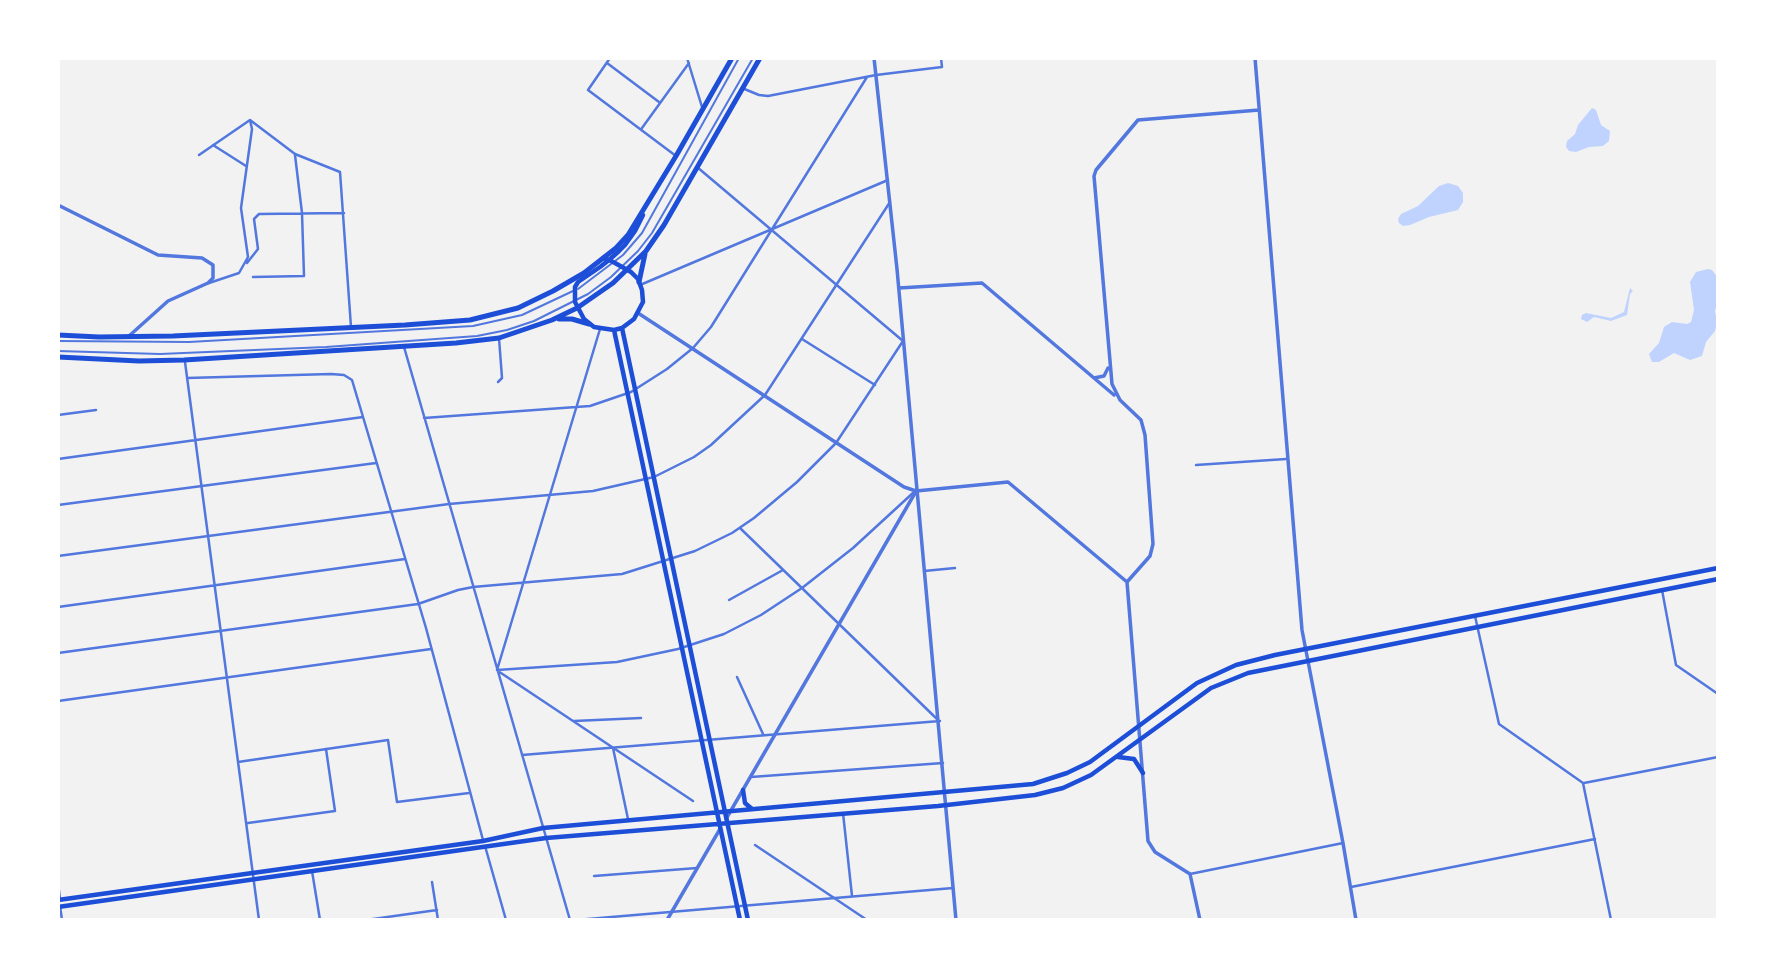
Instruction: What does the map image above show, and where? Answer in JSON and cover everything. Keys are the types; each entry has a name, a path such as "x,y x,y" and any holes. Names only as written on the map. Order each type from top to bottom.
{"main road":[{"path":"589,324 576,305 574,291 578,282 609,260 628,234 732,58"},
{"path":"58,357 184,360 404,347 499,338 552,320 626,269 646,251 664,225 760,58"},
{"path":"552,320 572,319 600,329 614,330 628,324 638,313 643,296 640,283 646,251"},
{"path":"609,260 626,269 640,283"},
{"path":"58,335 127,338 454,322 492,316 517,308 609,260"},
{"path":"622,328 709,739 728,811 724,823 740,920"},
{"path":"614,330 718,812 724,823 748,920"},
{"path":"59,900 483,841 543,828 1025,785 1054,778 1098,757 1187,690 1218,673 1255,660 1718,568"},
{"path":"59,906 546,838 946,805 1049,792 1084,779 1204,693 1222,682 1248,673 1718,579"},
{"path":"1117,757 1133,759 1143,773"},
{"path":"743,790 745,803 753,809"}],"street":[{"path":"610,58 588,90 676,156"},
{"path":"687,58 702,110"},
{"path":"874,58 899,288 956,920"},
{"path":"742,88 768,96 867,77 942,67 942,58"},
{"path":"1255,58 1305,649 1356,920"},
{"path":"607,63 659,102"},
{"path":"642,128 689,63"},
{"path":"425,418 577,409 628,394 667,369 693,348 710,327 867,77"},
{"path":"1119,400 1113,389 1109,363 1094,183 1096,170 1130,128 1142,119 1259,110"},
{"path":"199,155 250,120"},
{"path":"250,120 295,154 340,172 351,327"},
{"path":"244,268 248,251 241,208 250,120"},
{"path":"213,145 247,166"},
{"path":"253,278 304,276 302,213 295,154"},
{"path":"697,167 903,341"},
{"path":"640,283 888,180"},
{"path":"58,556 449,504 593,491 654,477 675,468 711,445 765,395 890,202"},
{"path":"58,205 158,255 207,260 214,269 213,278 208,283"},
{"path":"127,338 168,300 208,283 234,276 244,268 258,249 254,219 259,214 344,213"},
{"path":"899,288 978,282 985,285 1138,416 1143,425 1153,544 1150,556 1127,582"},
{"path":"638,313 899,484 916,491 1008,482 1127,582 1148,838 1151,848 1190,874 1200,920"},
{"path":"497,670 526,583 600,329"},
{"path":"498,382 502,378 499,338"},
{"path":"802,339 875,385"},
{"path":"58,653 418,604 473,587 608,576 664,562 740,528 797,482 836,443 903,341"},
{"path":"404,347 570,920"},
{"path":"184,360 259,920"},
{"path":"1094,378 1106,374 1109,363"},
{"path":"187,378 331,374 347,376 353,382 506,920"},
{"path":"58,415 96,410"},
{"path":"58,459 363,417"},
{"path":"1195,465 1288,459"},
{"path":"58,505 376,463"},
{"path":"497,670 617,662 690,646 744,625 802,588 853,548 916,491"},
{"path":"728,811 751,777 916,491"},
{"path":"740,528 940,721"},
{"path":"58,607 405,559"},
{"path":"924,570 956,568"},
{"path":"729,600 783,569"},
{"path":"1662,590 1676,665 1718,694"},
{"path":"1475,616 1499,724 1583,783 1611,920"},
{"path":"58,701 431,649"},
{"path":"497,670 693,801"},
{"path":"737,677 763,735"},
{"path":"573,721 641,718"},
{"path":"522,755 940,721"},
{"path":"238,762 388,740 397,802 469,793"},
{"path":"613,748 628,820"},
{"path":"247,823 335,811 326,749"},
{"path":"1583,783 1718,757"},
{"path":"751,777 943,763"},
{"path":"843,813 852,897"},
{"path":"667,920 724,823"},
{"path":"1350,887 1595,839"},
{"path":"1190,874 1343,843"},
{"path":"755,845 867,920"},
{"path":"594,876 697,868"},
{"path":"313,872 320,920"},
{"path":"432,882 438,920"},
{"path":"58,883 59,900"},
{"path":"576,920 953,888"},
{"path":"59,906 62,920"},
{"path":"366,920 437,910"}],"lane":[{"path":"609,260 642,233 739,58"},
{"path":"626,269 652,233 753,58"},
{"path":"58,341 189,342 473,326 522,315 574,291"},
{"path":"58,351 200,353 477,336 514,328 576,305"}],"water":[{"path":"1592,108 1596,110 1601,125 1610,131 1609,141 1603,146 1569,151 1566,147 1567,141 1575,134 1578,125"},
{"path":"1448,183 1458,186 1463,193 1463,202 1458,210 1410,225 1403,226 1399,223 1401,214 1418,206 1439,186"},
{"path":"1708,269 1718,278 1715,311 1717,321 1715,331 1706,342 1702,356 1690,360 1674,353 1659,362 1652,362 1649,354 1659,343 1664,327 1672,322 1691,322 1694,310 1690,282 1696,272"},
{"path":"1630,288 1633,291 1630,294 1627,315 1611,321 1594,317 1587,322 1581,319 1586,313 1611,318 1624,312"}]}
